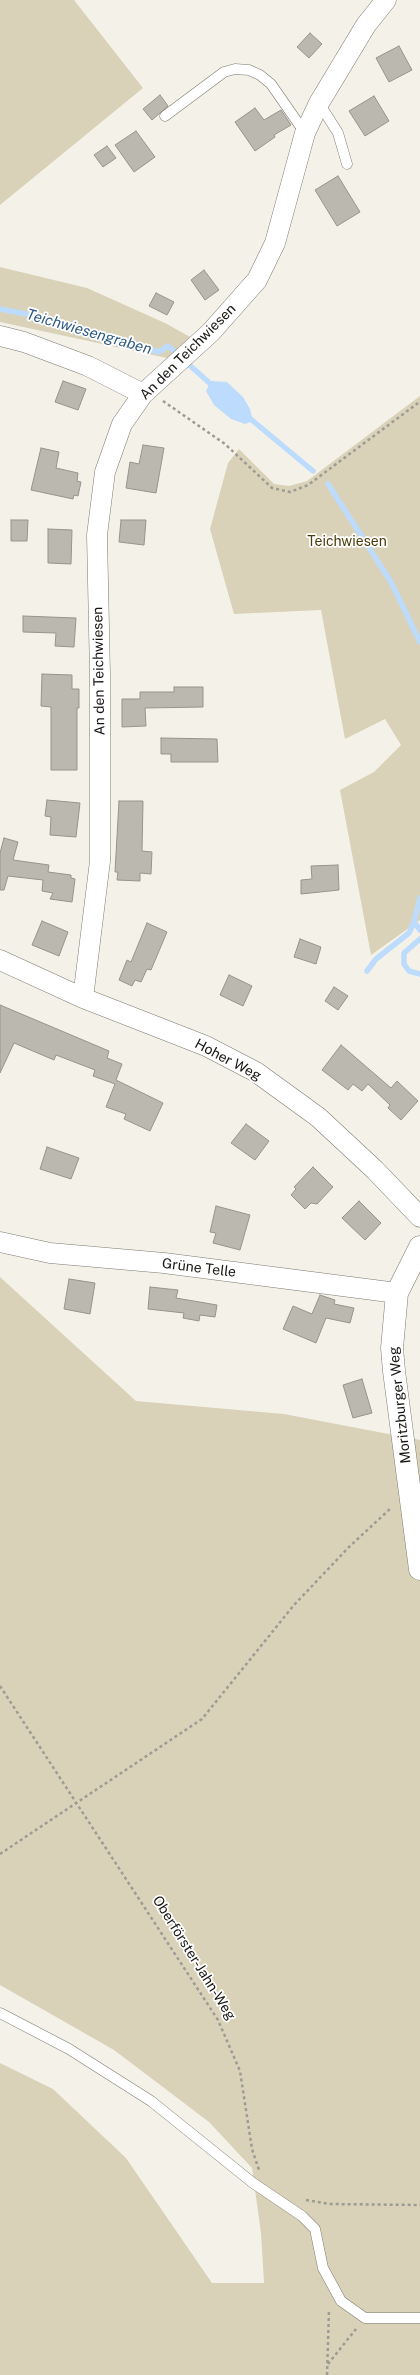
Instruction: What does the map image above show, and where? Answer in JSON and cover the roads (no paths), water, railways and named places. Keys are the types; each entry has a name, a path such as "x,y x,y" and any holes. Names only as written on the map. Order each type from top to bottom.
{"street":[{"name":"An den Teichwiesen","path":"83,998 100,861 100,675 97,534 105,472 122,424 143,394 211,332 257,280 275,243 305,133 319,103 366,25 386,0"},
{"path":"0,336 24,342 88,366 143,394"},
{"name":"Hoher Weg","path":"0,960 83,998 206,1046 256,1072 318,1117 375,1170 420,1217"},
{"name":"Grüne Telle","path":"0,1242 50,1253 164,1263 397,1293"},
{"name":"Moritzburger Weg","path":"420,1246 397,1293 394,1319 394,1372 420,1569"}],"lane":[{"path":"165,116 224,72 235,69 249,70 260,75 271,84 305,133"},
{"path":"319,103 338,133 347,164"},
{"path":"0,2013 69,2049 151,2101 268,2193 302,2216 315,2228 323,2268 341,2301 365,2318 420,2318"}],"water":[{"path":"211,381 227,382 243,397 250,409 253,421 245,424 231,419 214,405 206,391"}],"waterway":[{"name":"Teichwiesengraben","path":"0,309 36,316 159,352 168,346 175,352"},
{"name":"Teichwiesengraben","path":"186,362 214,387"},
{"name":"Teichwiesengraben","path":"247,416 313,471"},
{"name":"Teichwiesengraben","path":"328,484 391,582 420,642"},
{"name":"Teichwiesengraben","path":"367,971 376,959 409,933 414,922 420,898"},
{"name":"Teichwiesengraben","path":"414,922 420,930"},
{"name":"Teichwiesengraben","path":"420,939 404,953 404,964 409,971 420,974"}],"park label":[{"name":"Teichwiesen","path":"347,542"}]}
